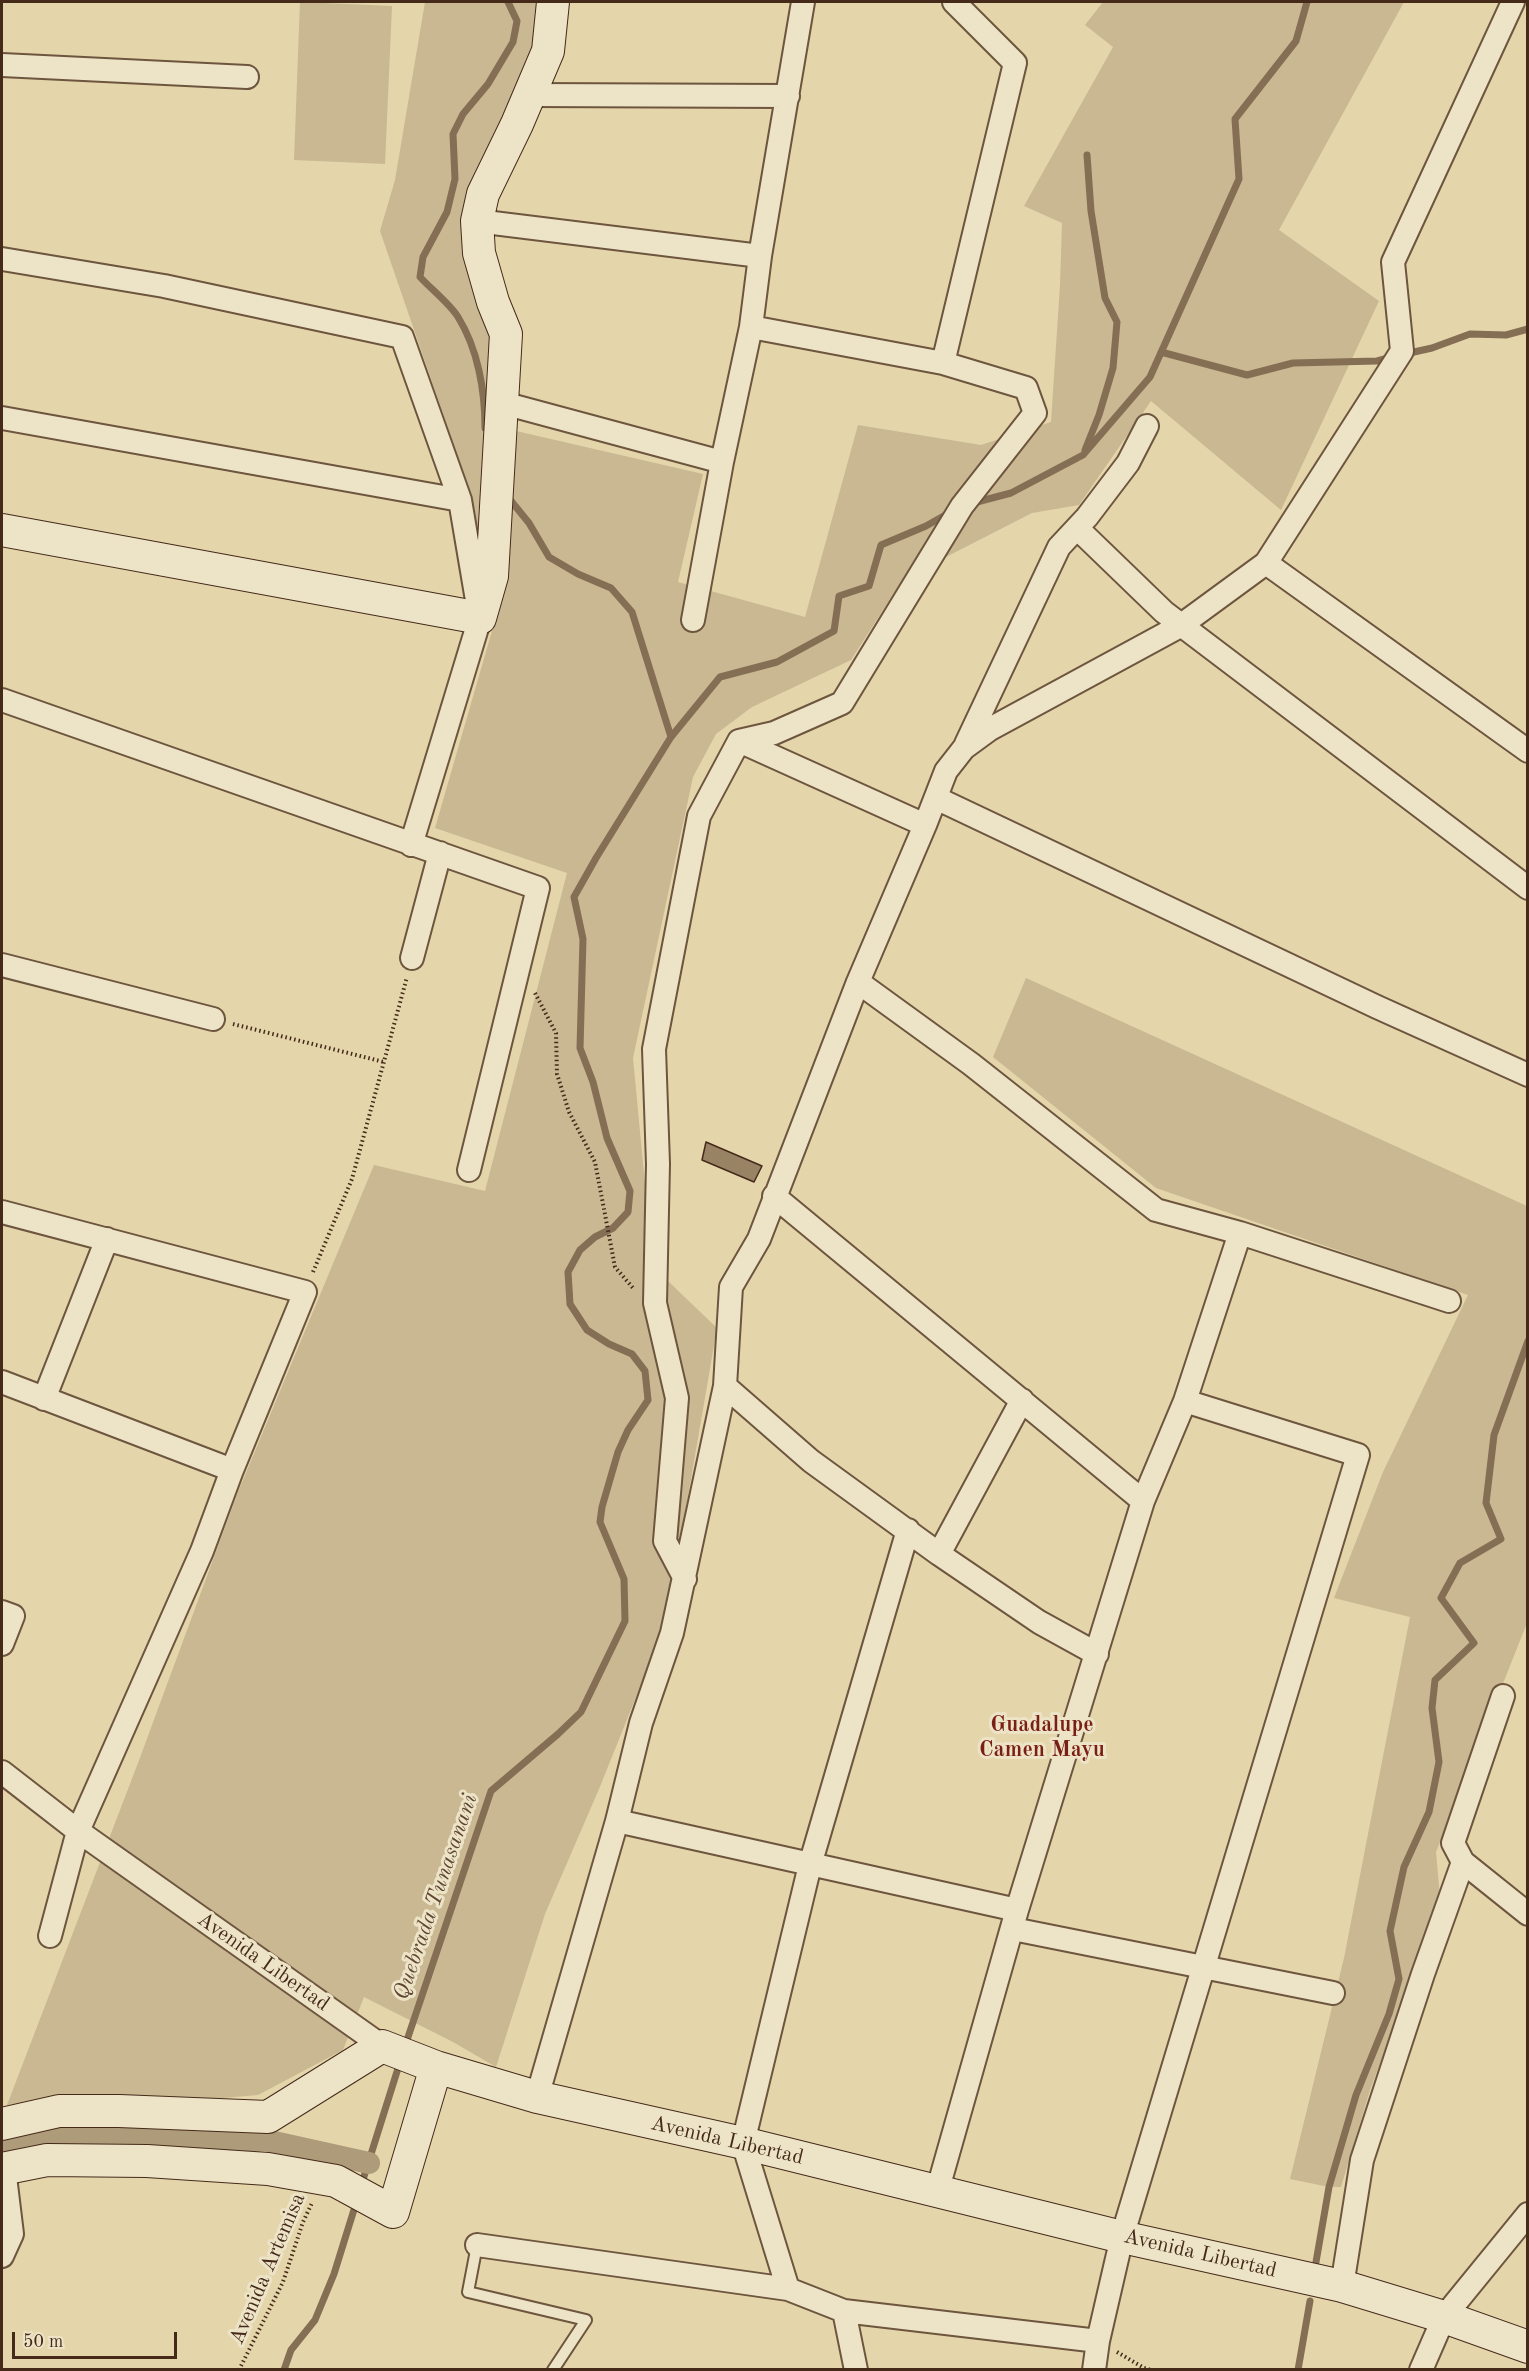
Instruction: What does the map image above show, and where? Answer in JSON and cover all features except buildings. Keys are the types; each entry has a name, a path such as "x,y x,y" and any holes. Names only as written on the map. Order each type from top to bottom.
{"main road":[{"path":"2,530 480,618 492,576 506,334 493,302 479,253 477,221 483,194 548,51 553,2"},
{"path":"2,2124 59,2111 268,2117 382,2046"},
{"name":"Avenida Libertad","path":"382,2046 436,2067 537,2097 743,2144 1122,2237 1342,2286 1444,2317 1527,2347"},
{"path":"3,2169 47,2160 147,2161 268,2169 330,2180 393,2212 436,2067"}],"street":[{"path":"693,620 722,462 751,327 760,256 803,2"},
{"path":"964,748 990,729 1180,625 1266,563 1402,351 1393,262 1513,2"},
{"path":"943,363 1015,63 967,6"},
{"path":"2,65 247,77"},
{"path":"529,95 788,96"},
{"path":"477,221 760,256"},
{"path":"2,259 164,286 402,337 460,500 480,618 411,845"},
{"path":"684,1579 665,1541 677,1398 655,1303 658,1164 654,1049 699,816 739,741 774,733 842,703 962,506 1035,413 1026,388 943,363 751,327"},
{"path":"503,403 722,462"},
{"path":"2,418 460,500"},
{"path":"537,2097 618,1821 642,1723 672,1633 725,1386 730,1287 759,1239 858,982 946,771 964,748 1059,547 1077,528 1128,463 1147,426"},
{"path":"1077,528 1180,625 1527,888"},
{"path":"1266,563 1527,751"},
{"path":"2,700 538,888 470,1170"},
{"path":"739,741 925,825"},
{"path":"936,798 1377,1007 1527,1075"},
{"path":"412,957 440,853"},
{"path":"2,965 213,1019"},
{"path":"858,982 971,1064 1156,1210 1240,1233 1449,1300"},
{"path":"774,1196 1143,1501"},
{"path":"2,1212 305,1292 231,1470 202,1551 78,1831 50,1936"},
{"path":"937,2192 1015,1919 1143,1501 1185,1401 1240,1233"},
{"path":"44,1399 107,1239"},
{"path":"2,1382 231,1470"},
{"path":"725,1386 811,1461 939,1554 1039,1622 1097,1654"},
{"path":"939,1554 1022,1401"},
{"path":"1094,2370 1098,2341 1122,2237 1358,1455 1185,1401"},
{"path":"789,2289 743,2144 810,1865 908,1530"},
{"path":"2,1612 13,1616 2,1644"},
{"path":"1503,1696 1453,1843 1463,1862 1527,1914"},
{"name":"Avenida Libertad","path":"2,1773 78,1831 382,2046"},
{"path":"618,1821 810,1865 1204,1968 1333,1993"},
{"path":"1342,2286 1362,2160 1423,1974 1463,1862"},
{"path":"2,2256 12,2234 3,2169"},
{"path":"1421,2370 1444,2317 1527,2214"},
{"path":"477,2245 789,2289 844,2311 1098,2341"},
{"path":"844,2311 856,2370"}],"lane":[{"path":"477,2245 468,2292 586,2320 553,2370"}],"path":[{"path":"305,1292 352,1179 412,957"},
{"path":"520,964 556,1034 557,1074 569,1112 595,1162 615,1267 635,1290 655,1303"},
{"path":"213,1019 384,1062"},
{"name":"Avenida Artemisa","path":"239,2370 283,2282 303,2222 330,2180"},
{"path":"1098,2341 1151,2370"}],"shaded area":[{"path":"300,2 392,6 385,164 294,160"},
{"path":"425,2 540,2 536,38 510,106 467,199 493,342 481,549 472,498 380,231 395,180"},
{"path":"1103,2 1404,2 1279,230 1379,301 1281,510 1151,401 1079,505 1032,513 903,579 851,660 752,707 716,734 693,777 633,1058 646,1195 646,1260 717,1328 683,1525 661,1635 599,1789 545,1914 496,2067 453,2042 364,1997 343,2050 258,2095 200,2100 111,2096 7,2105 138,1763 238,1492 374,1165 485,1191 567,873 435,828 507,579 516,431 703,474 678,582 805,617 858,425 981,445 1051,422 1062,223 1024,206 1113,47 1085,25"},
{"path":"1026,978 1527,1206 1527,1623 1436,1852 1440,1897 1424,1948 1370,2090 1341,2187 1329,2187 1290,2179 1344,1958 1410,1617 1334,1598 1383,1472 1468,1295 1156,1188 993,1057"}],"waterway":[{"name":"Quebrada Tunasanani","path":"485,428 482,385 465,329 455,312 420,277 423,257 447,212 455,179 453,134 463,114 488,84 513,42 517,21 508,2"},
{"path":"973,503 1011,493 1083,455 1150,377 1239,179 1235,119 1296,41 1307,2"},
{"path":"1085,450 1099,415 1113,368 1117,322 1105,298 1091,211 1087,155"},
{"path":"1405,354 1432,348 1470,334 1506,335 1528,329"},
{"path":"1161,352 1247,375 1293,363 1377,361 1392,357"},
{"name":"Quebrada Tunasanani","path":"507,496 529,523 549,557 578,574 611,588 632,612 671,737"},
{"name":"Quebrada Tunasanani","path":"405,2046 491,1791 581,1712 625,1621 624,1579 600,1522 618,1452 628,1430 648,1400 645,1371 632,1354 609,1344 587,1330 570,1304 568,1272 580,1250 595,1237 613,1228 628,1212 630,1191 607,1138 593,1082 580,1048 583,939 574,897 671,737 720,677 777,662 834,631 839,596 869,586 881,545 926,526 949,513"},
{"path":"1316,2262 1329,2187 1356,2095 1389,2014 1399,1979 1390,1931 1404,1867 1429,1812 1439,1762 1432,1708 1435,1680 1474,1643 1441,1598 1460,1563 1501,1539 1486,1503 1494,1435 1528,1341"},
{"name":"Quebrada Tunasanani","path":"361,2186 400,2062"},
{"path":"2,2145 66,2134 124,2133 238,2142 265,2140 369,2163"},
{"name":"Quebrada Tunasanani","path":"284,2370 291,2350 315,2320 334,2274 357,2200"},
{"path":"1298,2370 1310,2301"}],"district":[{"name":"Guadalupe Camen Mayu","path":"1042,1738"}]}
